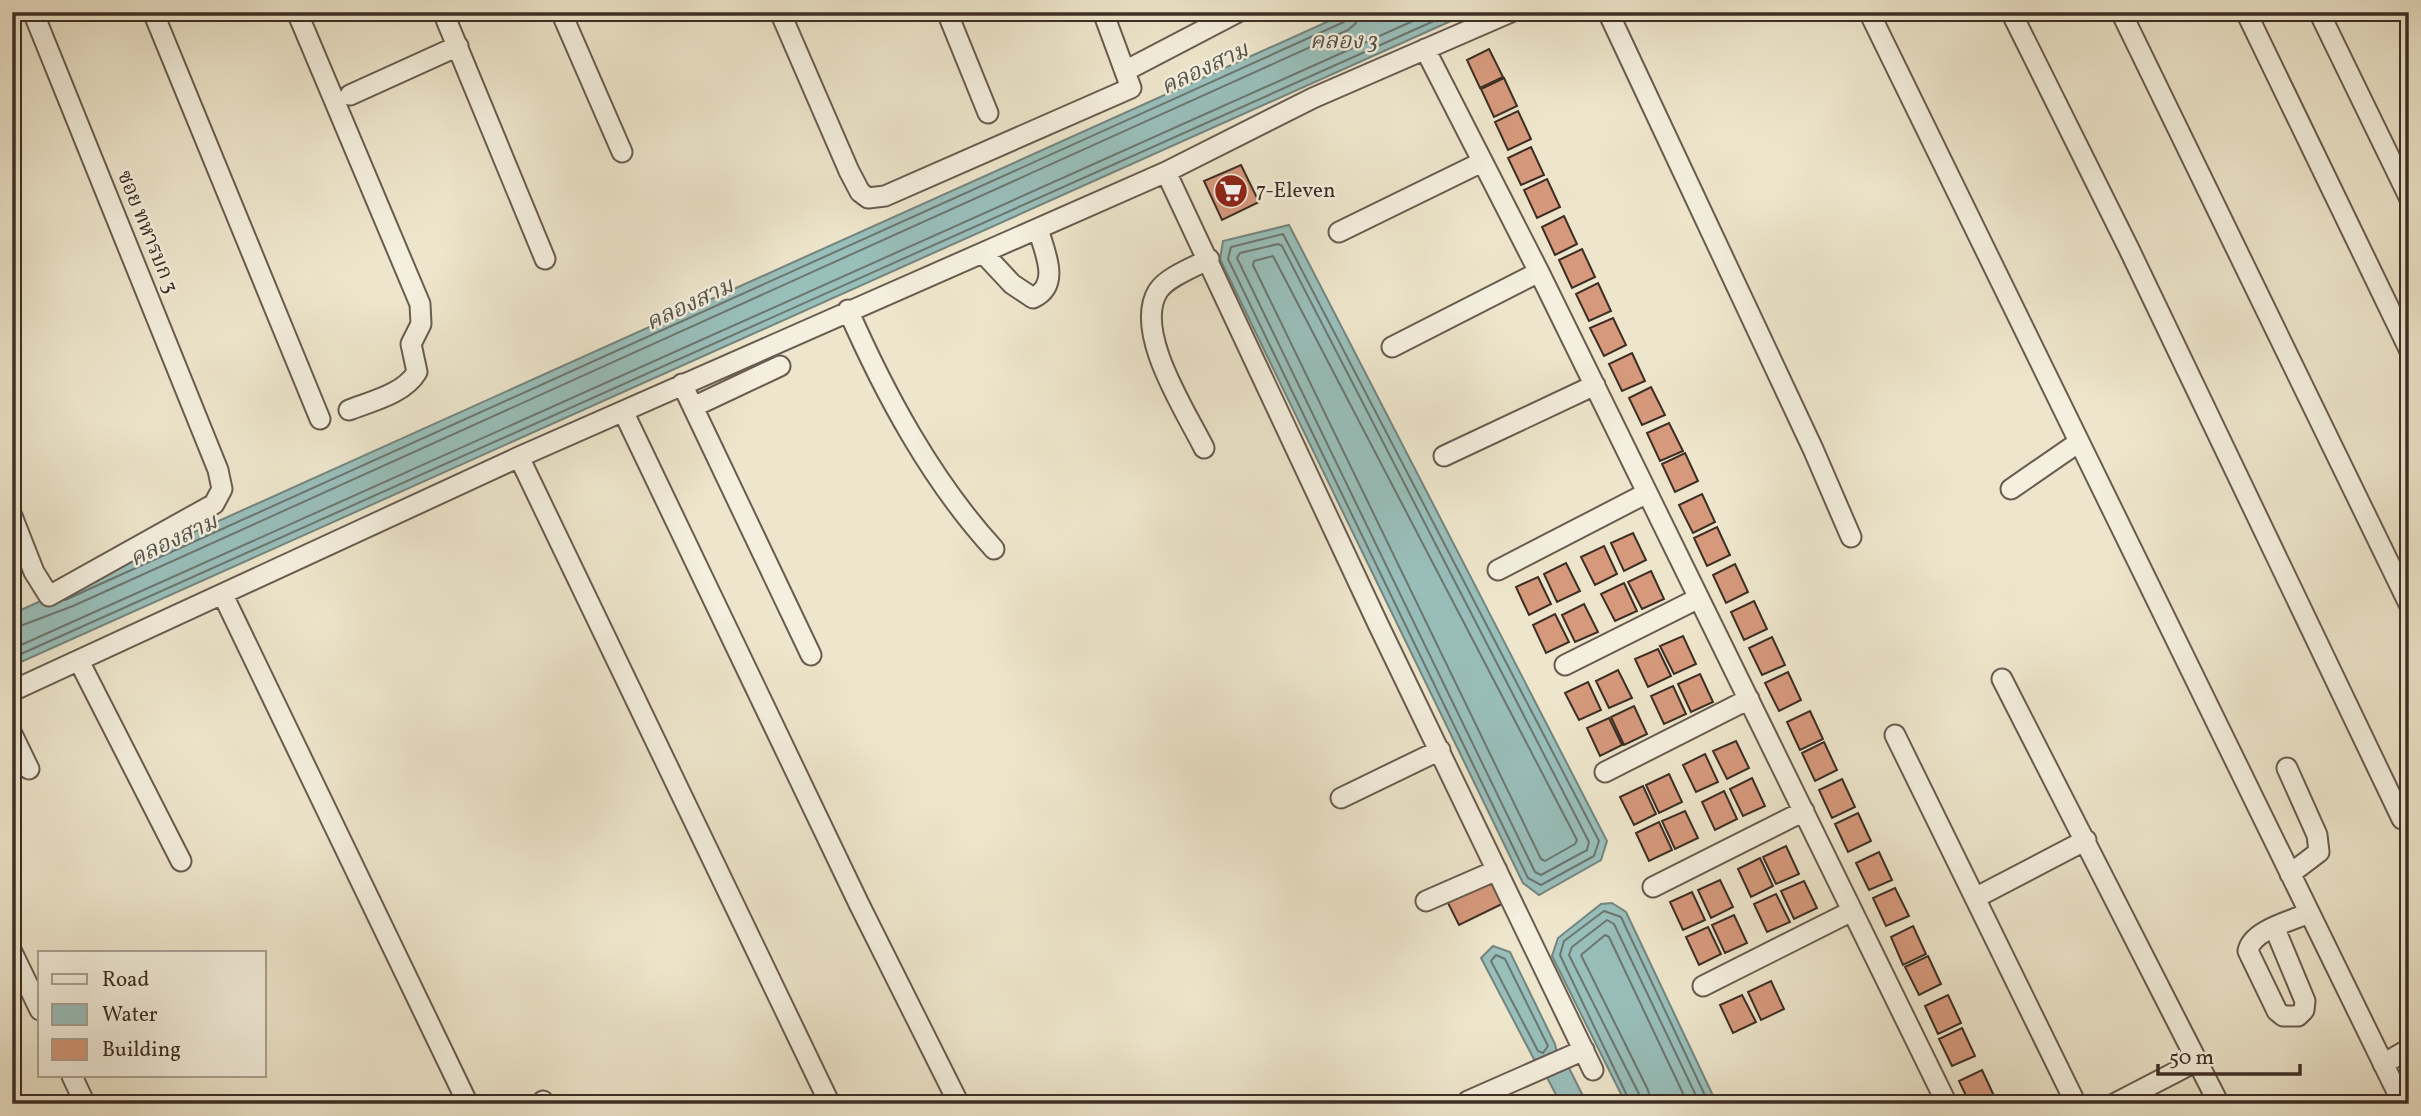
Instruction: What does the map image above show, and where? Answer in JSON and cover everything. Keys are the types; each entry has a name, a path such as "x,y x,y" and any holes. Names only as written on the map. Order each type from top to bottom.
{"street":[{"name":"ซอย ทหารบก 3","path":"12,516 34,572 49,596 214,504 222,489 218,470 33,12"},
{"path":"153,12 320,419"},
{"path":"297,12 420,304 421,324 411,344 417,372 413,379 404,387 349,410"},
{"path":"443,12 545,259"},
{"path":"561,12 622,152"},
{"path":"780,12 849,171 860,192 867,198 885,196 1131,88 1103,12"},
{"path":"947,12 988,113"},
{"path":"1125,71 1202,21 1238,12"},
{"path":"12,691 519,457 848,310 1167,172 1314,98 1511,12"},
{"path":"1608,12 1797,413 1851,537"},
{"path":"1869,12 2403,1104"},
{"path":"2011,12 2129,249 2402,819"},
{"path":"2121,12 2409,604"},
{"path":"2246,12 2409,349"},
{"path":"2319,12 2409,197"},
{"path":"350,95 458,46"},
{"path":"1425,49 1539,272 1947,1104"},
{"path":"1339,232 1482,162"},
{"path":"1167,172 1593,1070"},
{"path":"983,253 1012,284 1033,298 1043,293 1049,282 1049,269 1038,229"},
{"path":"1204,448 1158,355 1151,324 1153,303 1159,288 1209,259"},
{"path":"1392,347 1539,272"},
{"path":"848,310 875,372 923,453 973,525 995,549"},
{"path":"692,407 780,366"},
{"path":"682,384 811,655"},
{"path":"1444,456 1595,386"},
{"path":"623,411 859,904 959,1104"},
{"path":"2011,489 2079,442"},
{"path":"519,457 830,1104"},
{"path":"1498,570 1647,493"},
{"path":"223,595 468,1104"},
{"path":"1565,665 1699,598"},
{"path":"79,661 180,861"},
{"path":"2001,679 2087,840 2219,1104"},
{"path":"1605,772 1749,699"},
{"path":"12,734 29,769"},
{"path":"1895,735 2076,1104"},
{"path":"1342,798 1440,750"},
{"path":"2287,768 2318,835 2319,852 2290,874"},
{"path":"1653,887 1804,811"},
{"path":"1975,898 2087,840"},
{"path":"1426,901 1497,870"},
{"path":"1703,986 1852,911"},
{"path":"2275,929 2309,913"},
{"path":"12,952 38,1006"},
{"path":"2383,1064 2409,1049"},
{"path":"1468,1101 1584,1050"},
{"path":"2114,1104 2197,1061"},
{"path":"73,1078 85,1104"}],"water":[{"name":"คลอง 3","path":"1349,12 1471,12 12,666 12,614"},
{"path":"1289,225 1607,841 1601,860 1539,895 1523,883 1220,259 1223,241"},
{"path":"1612,903 1626,912 1717,1104 1626,1104 1552,956 1558,938 1601,904"},
{"path":"1493,946 1510,952 1555,1044 1557,1053 1537,1065 1481,958"},
{"path":"1568,1066 1587,1104 1561,1104 1544,1072"}],"building":[{"path":"1489,49 1503,77 1480,88 1467,60"},
{"path":"1504,78 1517,106 1494,117 1481,89"},
{"path":"1518,111 1531,139 1508,150 1495,122"},
{"path":"1531,147 1544,175 1521,185 1508,158"},
{"name":"7-Eleven","path":"1241,165 1259,202 1222,220 1204,181"},
{"path":"1547,179 1560,207 1537,218 1524,190"},
{"path":"1564,216 1577,244 1555,255 1542,227"},
{"path":"1582,249 1595,277 1572,288 1559,260"},
{"path":"1598,283 1611,311 1589,321 1576,294"},
{"path":"1613,318 1626,345 1604,356 1590,328"},
{"path":"1632,353 1645,381 1622,391 1609,364"},
{"path":"1651,387 1665,415 1642,425 1629,398"},
{"path":"1669,423 1683,451 1660,461 1647,433"},
{"path":"1685,453 1698,481 1675,492 1662,464"},
{"path":"1702,494 1715,522 1693,533 1679,505"},
{"path":"1717,527 1730,555 1707,566 1694,538"},
{"path":"1633,533 1646,560 1624,571 1611,543"},
{"path":"1604,546 1617,574 1595,585 1581,557"},
{"path":"1566,563 1580,591 1557,602 1544,574"},
{"path":"1735,564 1748,592 1726,603 1713,575"},
{"path":"1651,571 1664,599 1642,609 1628,582"},
{"path":"1538,577 1551,604 1529,615 1516,587"},
{"path":"1624,583 1637,611 1615,621 1601,594"},
{"path":"1754,601 1767,629 1744,640 1731,612"},
{"path":"1584,604 1598,632 1575,642 1562,615"},
{"path":"1555,614 1569,642 1546,653 1533,625"},
{"path":"1683,636 1696,664 1674,674 1660,646"},
{"path":"1772,637 1785,665 1762,675 1749,648"},
{"path":"1658,649 1671,676 1648,687 1635,659"},
{"path":"1618,670 1632,698 1609,708 1596,681"},
{"path":"1788,672 1801,700 1779,711 1765,683"},
{"path":"1700,674 1713,702 1691,712 1678,684"},
{"path":"1588,682 1601,710 1579,720 1565,693"},
{"path":"1673,686 1686,714 1664,724 1651,696"},
{"path":"1634,706 1647,734 1624,745 1611,717"},
{"path":"1810,711 1823,739 1800,750 1787,722"},
{"path":"1609,718 1622,745 1600,756 1587,728"},
{"path":"1736,741 1749,768 1727,779 1713,751"},
{"path":"1824,742 1837,770 1815,781 1802,753"},
{"path":"1705,754 1718,782 1696,792 1683,765"},
{"path":"1669,774 1682,802 1659,813 1646,785"},
{"path":"1752,778 1765,806 1743,816 1730,789"},
{"path":"1842,779 1855,807 1832,818 1819,790"},
{"path":"1643,786 1656,814 1634,825 1620,797"},
{"path":"1724,791 1737,819 1715,830 1702,802"},
{"path":"1685,811 1698,838 1675,849 1662,821"},
{"path":"1858,813 1871,841 1848,852 1835,824"},
{"path":"1659,822 1672,850 1649,861 1636,833"},
{"path":"1786,846 1799,874 1776,884 1763,857"},
{"path":"1879,852 1892,880 1869,890 1856,863"},
{"path":"1760,858 1773,886 1751,897 1738,869"},
{"path":"1489,878 1502,904 1459,925 1446,899"},
{"path":"1720,880 1733,907 1711,918 1698,890"},
{"path":"1804,881 1817,908 1794,919 1781,891"},
{"path":"1895,888 1909,916 1886,926 1873,898"},
{"path":"1692,892 1705,920 1683,930 1670,902"},
{"path":"1776,894 1790,922 1767,932 1754,904"},
{"path":"1734,915 1747,943 1725,953 1712,925"},
{"path":"1913,926 1926,954 1903,965 1891,937"},
{"path":"1708,927 1721,954 1699,965 1686,937"},
{"path":"1928,956 1941,984 1919,995 1905,967"},
{"path":"1771,981 1784,1009 1761,1020 1748,992"},
{"path":"1742,995 1756,1022 1733,1033 1720,1005"},
{"path":"1948,995 1961,1023 1938,1034 1925,1006"},
{"path":"1962,1028 1975,1056 1952,1066 1939,1039"},
{"path":"1982,1070 1995,1098 1983,1104 1970,1104 1959,1081"}],"place":[{"name":"7-Eleven","path":"1231,191"}],"water label":[{"name":"คลองสาม","path":"1205,69"},
{"name":"คลองสาม","path":"690,305"},
{"name":"คลองสาม","path":"174,541"}]}
